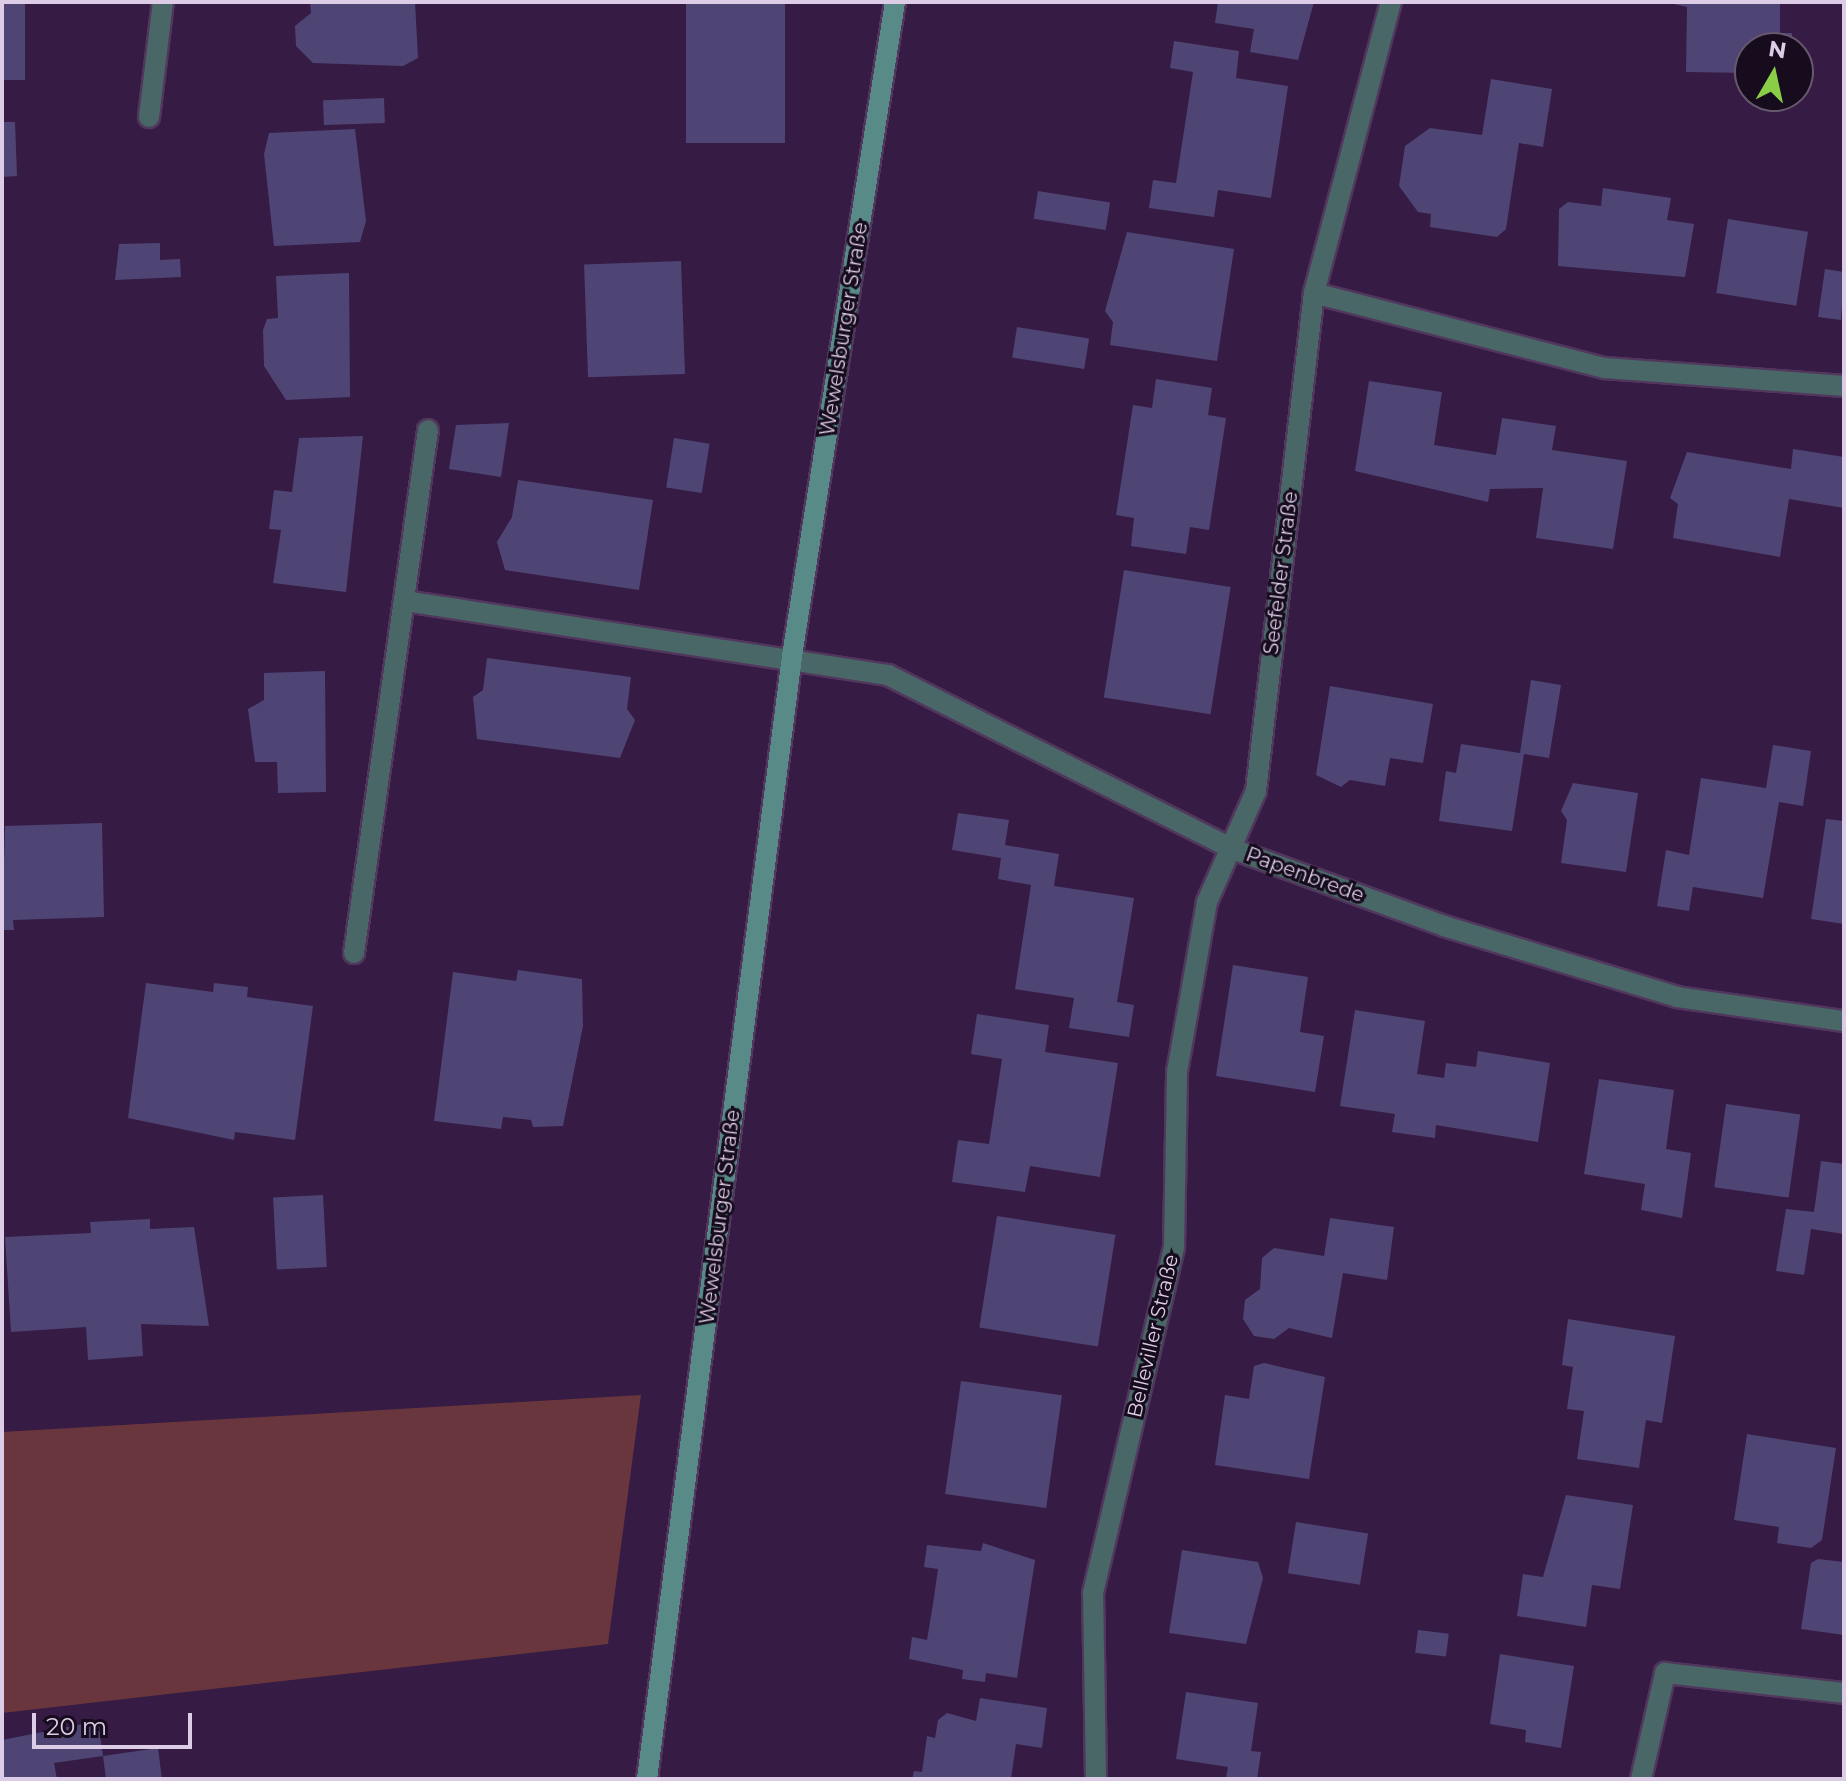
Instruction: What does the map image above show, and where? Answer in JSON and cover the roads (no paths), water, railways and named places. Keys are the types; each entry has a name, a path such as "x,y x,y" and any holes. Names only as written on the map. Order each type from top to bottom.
{"main road":[{"name":"Wewelsburger Straße","path":"647,1779 792,656 895,2"}],"street":[{"path":"149,117 163,2"},
{"name":"Seefelder Straße","path":"1230,848 1256,791 1314,293 1391,2"},
{"path":"1314,293 1605,368 1844,386"},
{"path":"354,953 428,430"},
{"path":"404,601 792,656"},
{"name":"Papenbrede","path":"792,656 888,675 1230,848 1444,926 1677,997 1844,1021"},
{"name":"Belleviller Straße","path":"1096,1779 1093,1593 1174,1247 1177,1072 1207,902 1230,848"},
{"path":"1641,1779 1665,1673 1844,1693"}]}
